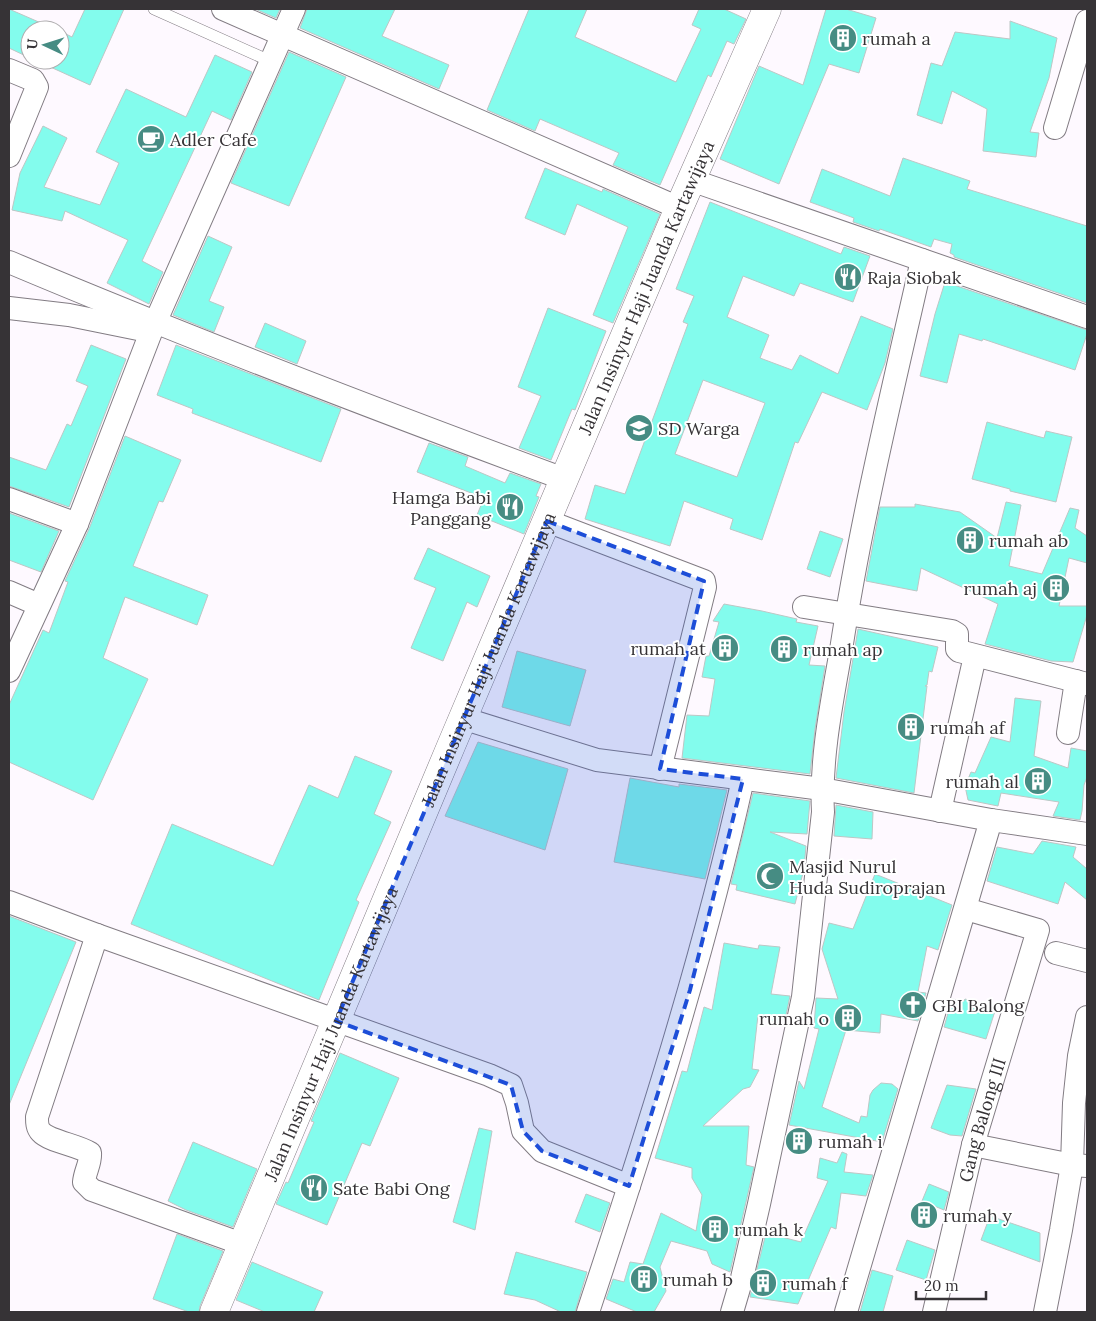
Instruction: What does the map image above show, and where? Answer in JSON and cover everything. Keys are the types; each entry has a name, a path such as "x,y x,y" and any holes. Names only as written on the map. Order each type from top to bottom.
{"main road":[{"name":"Jalan Insinyur Haji Juanda Kartawijaya","path":"220,1310 242,1244 462,718 691,180 767,9"}],"street":[{"path":"223,9 679,208"},
{"path":"9,671 77,524 153,328 294,9"},
{"path":"1055,128 1087,21"},
{"path":"9,70 33,80 37,87 9,156"},
{"path":"691,180 1087,317"},
{"path":"732,1312 759,1204 804,998 823,812 822,789 832,701 846,614 870,492 922,260"},
{"path":"9,262 153,328 564,479"},
{"path":"9,308 153,328"},
{"path":"9,499 77,524"},
{"path":"547,521 704,581 705,587 660,769"},
{"path":"9,592 40,604"},
{"path":"804,607 952,631 957,634 957,649 975,656 1082,683 1068,733"},
{"path":"940,811 975,656"},
{"path":"462,718 597,760 822,789 991,820 1087,834"},
{"path":"588,1312 690,990 743,779"},
{"path":"846,1312 991,820"},
{"path":"9,902 336,1021 490,1074 511,1085 517,1102 523,1131 542,1151 629,1186"},
{"name":"Gang Balong III","path":"934,1312 973,1145 1038,930 966,909"},
{"path":"97,935 36,1116 37,1126 40,1132 82,1148 90,1153 91,1161 85,1172 84,1182 92,1190 242,1244"},
{"path":"1056,953 1087,961"},
{"path":"1045,1312 1061,1230 1080,1166 1074,1103 1078,1066 1087,1017"},
{"path":"973,1145 1080,1166"}],"lane":[{"path":"154,9 270,61"}],"highlighted area":[{"path":"547,521 704,581 660,769 743,779 690,990 629,1186 542,1151 523,1131 511,1085 336,1021"}],"building":[{"path":"9,9 34,20 20,20 20,53 9,48"},
{"path":"85,9 124,9 90,85 57,70 70,70 70,36 72,37"},
{"path":"255,9 280,9 276,18"},
{"path":"307,9 395,9 382,36 449,65 439,89 300,28"},
{"path":"529,9 587,9 575,37 676,82 701,29 692,25 699,9 724,9 746,19 734,44 727,41 711,77 708,75 660,185 613,165 619,153 540,119 535,131 487,110"},
{"path":"826,9 846,9 876,18 859,73 829,64 779,184 720,159 759,66 803,85"},
{"path":"1010,21 1057,38 1049,78 1030,132 1039,133 1036,157 983,151 987,109 952,91 942,124 917,115 931,63 942,66 955,32 1010,39"},
{"path":"289,52 346,77 289,206 231,183"},
{"path":"215,55 252,72 231,120 212,111 142,261 163,272 149,304 107,283 128,240 65,211 62,221 12,210 20,173 43,126 67,138 44,187 100,205 119,163 96,152 126,89 186,117"},
{"path":"903,158 970,181 967,189 1087,226 1087,303 954,257 950,253 952,244 934,239 931,247 880,229 879,231 853,222 854,218 810,202 822,169 890,196"},
{"path":"545,168 602,192 603,189 660,214 613,323 593,315 628,227 577,204 565,235 525,218"},
{"path":"710,202 841,254 844,247 870,256 853,302 800,283 794,296 743,276 727,317 769,335 760,358 792,370 800,355 838,374 861,316 893,329 885,363 867,410 822,392 798,443 795,442 762,540 730,529 733,519 684,501 670,546 585,519 595,485 625,494 688,324 683,322 694,296 676,289","holes":["703,380 765,403 737,477 675,454"]},
{"path":"208,236 232,247 209,301 224,307 214,332 173,315"},
{"path":"945,282 1087,330 1075,370 983,339 982,341 959,334 947,383 920,376"},
{"path":"548,308 606,331 575,410 572,409 551,460 519,448 541,396 518,387"},
{"path":"265,323 306,341 297,364 255,347"},
{"path":"91,345 126,359 69,507 9,486 9,457 46,470 67,424 71,426 88,386 76,381"},
{"path":"176,345 341,409 321,462 192,413 193,409 157,395"},
{"path":"987,422 1044,438 1046,431 1072,437 1056,502 1010,491 1010,489 972,479"},
{"path":"125,436 181,460 163,502 159,501 133,566 208,595 197,625 125,597 103,658 148,679 93,800 9,762 9,705 43,630 49,633 68,582 65,581 89,529"},
{"path":"429,443 468,457 465,466 505,483 510,473 541,484 536,496 539,497 524,534 477,515 484,498 417,472"},
{"path":"1006,502 1021,505 1009,566 1042,574 1070,508 1079,510 1075,528 1087,536 1087,563 1069,558 1059,606 1087,606 1087,615 1073,662 1051,661 985,644 998,604 921,568 917,591 866,581 880,507 915,507 915,504 960,512 997,538"},
{"path":"9,513 59,531 41,572 9,560"},
{"path":"820,531 843,539 830,577 807,569"},
{"path":"428,548 490,576 477,607 467,602 443,661 411,648 436,588 414,579"},
{"path":"724,604 797,619 796,622 818,626 809,665 825,666 810,774 682,758 687,715 709,716 715,679 702,677 706,656 709,656 719,622 713,621"},
{"path":"858,629 938,647 932,672 929,671 927,685 925,686 927,686 914,793 836,778 844,712"},
{"path":"517,651 586,670 570,726 502,707"},
{"path":"1015,698 1041,701 1034,756 1068,768 1071,748 1087,751 1087,777 1084,785 1080,820 1053,816 1059,802 1001,793 998,806 968,800 965,786 971,772 975,773 991,737 1010,742"},
{"path":"478,742 568,769 545,850 445,816"},
{"path":"355,756 392,771 374,814 391,822 356,900 359,902 319,1000 131,924 172,824 273,866 309,785 338,798"},
{"path":"630,778 679,787 679,784 727,790 705,879 614,862"},
{"path":"753,793 810,801 807,834 770,832 806,846 804,869 795,904 736,890 737,885 731,884"},
{"path":"836,805 873,812 872,839 834,836"},
{"path":"1042,841 1076,847 1073,857 1087,869 1087,900 1065,882 1058,904 987,881 997,847 1033,854"},
{"path":"875,874 952,905 938,950 927,946 918,992 926,993 918,1021 881,1014 880,1033 846,1030 822,1107 859,1123 861,1116 867,1117 870,1095 873,1090 881,1083 892,1084 898,1089 882,1142 789,1125 799,1081 804,1089 819,1029 814,1028 816,998 838,999 822,949 829,923 853,929"},
{"path":"9,916 76,942 9,1105"},
{"path":"724,943 758,949 759,945 780,947 771,994 790,996 785,1020 778,1024 758,1015 752,1069 759,1070 750,1087 743,1089 703,1126 749,1126 746,1165 754,1167 730,1272 712,1264 707,1251 671,1241 660,1267 666,1291 654,1312 637,1312 606,1299 613,1279 624,1282 630,1262 643,1264 661,1213 696,1231 702,1195 692,1178 692,1168 655,1158 682,1071 687,1072 704,1007 712,1010"},
{"path":"952,999 964,1001 965,999 996,1008 986,1039 944,1027"},
{"path":"340,1053 399,1078 370,1146 362,1143 327,1225 276,1204 286,1182 288,1183 314,1122 311,1121"},
{"path":"947,1085 976,1089 962,1136 950,1135 931,1128"},
{"path":"479,1128 492,1131 475,1230 453,1222"},
{"path":"193,1142 257,1169 233,1227 186,1210 168,1201"},
{"path":"842,1152 847,1154 844,1172 873,1175 866,1196 841,1193 836,1229 831,1227 798,1304 750,1297 766,1233 801,1242 828,1181 817,1178 820,1158 837,1163"},
{"path":"929,1184 949,1192 944,1210 922,1201"},
{"path":"586,1194 610,1203 600,1232 575,1222"},
{"path":"990,1216 1040,1233 1040,1262 981,1240"},
{"path":"177,1234 223,1251 199,1312 189,1312 153,1299"},
{"path":"907,1240 935,1250 926,1280 896,1270"},
{"path":"516,1252 587,1272 575,1312 561,1312 535,1300 504,1294"},
{"path":"252,1262 323,1292 314,1312 265,1312 236,1300"},
{"path":"872,1270 893,1276 883,1312 860,1312"}],"place":[{"name":"rumah a","path":"843,38"},
{"name":"Adler Cafe","path":"151,139"},
{"name":"Raja Siobak","path":"848,277"},
{"name":"SD Warga","path":"639,428"},
{"name":"Hamga Babi Panggang","path":"510,507"},
{"name":"rumah ab","path":"970,540"},
{"name":"rumah aj","path":"1056,588"},
{"name":"rumah at","path":"725,648"},
{"name":"rumah ap","path":"784,649"},
{"name":"rumah af","path":"911,727"},
{"name":"rumah al","path":"1038,781"},
{"name":"Masjid Nurul Huda Sudiroprajan","path":"770,876"},
{"name":"GBI Balong","path":"913,1005"},
{"name":"rumah o","path":"848,1018"},
{"name":"rumah i","path":"799,1141"},
{"name":"Sate Babi Ong","path":"314,1188"},
{"name":"rumah y","path":"924,1215"},
{"name":"rumah k","path":"715,1229"},
{"name":"rumah b","path":"644,1279"},
{"name":"rumah f","path":"763,1283"}]}
